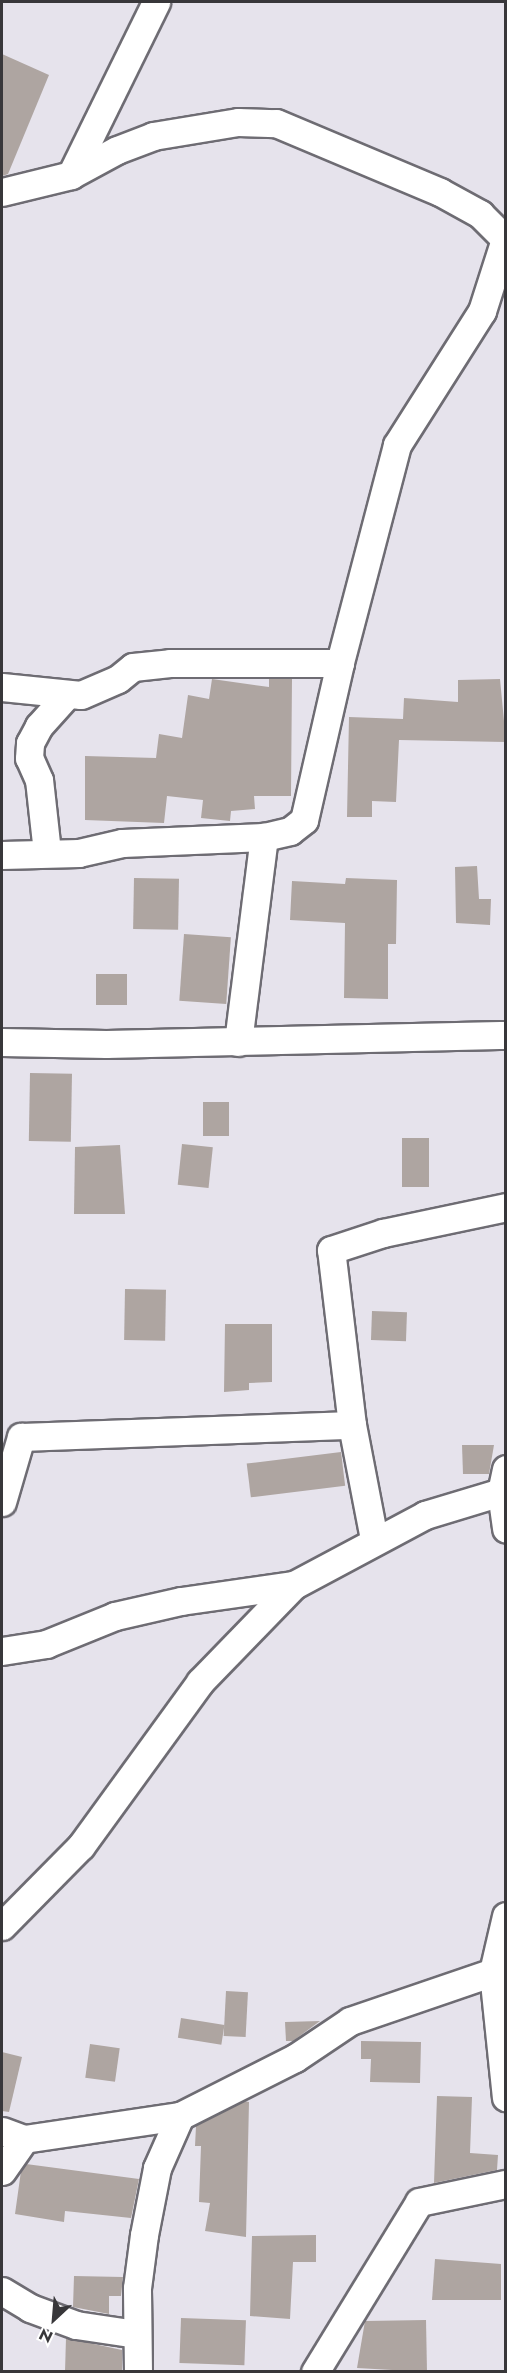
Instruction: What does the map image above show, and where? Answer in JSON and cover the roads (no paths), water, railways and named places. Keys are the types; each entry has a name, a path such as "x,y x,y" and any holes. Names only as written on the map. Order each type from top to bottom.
{"street":[{"path":"71,176 156,2"},
{"path":"2,192 71,176 117,150 153,136 238,122 276,123 440,192 480,214 506,238 482,311 450,366 397,445 340,663 304,820 290,831 264,837 122,843 79,853 47,852 2,855"},
{"path":"2,687 66,696 99,689 133,667 170,663 340,663"},
{"path":"47,852 39,780 29,758 30,743 39,726 66,696"},
{"path":"238,1042 264,837"},
{"path":"2,1042 238,1042 506,1035"},
{"path":"374,1539 352,1425 331,1250 383,1233 506,1207"},
{"path":"2,1502 21,1437 352,1425"},
{"path":"2,1926 81,1846 200,1682 294,1585 374,1539 503,1481 506,1529"},
{"path":"2,1651 46,1644 115,1616 170,1603 294,1585"},
{"path":"505,1918 493,1972 506,2097"},
{"path":"2,2171 13,2135 180,2116 295,2058 350,2021 493,1972"},
{"path":"138,2372 137,2288 152,2192 161,2159 180,2116"},
{"path":"315,2372 418,2202 506,2184"},
{"path":"2,2291 30,2308 76,2325 136,2334"}]}
